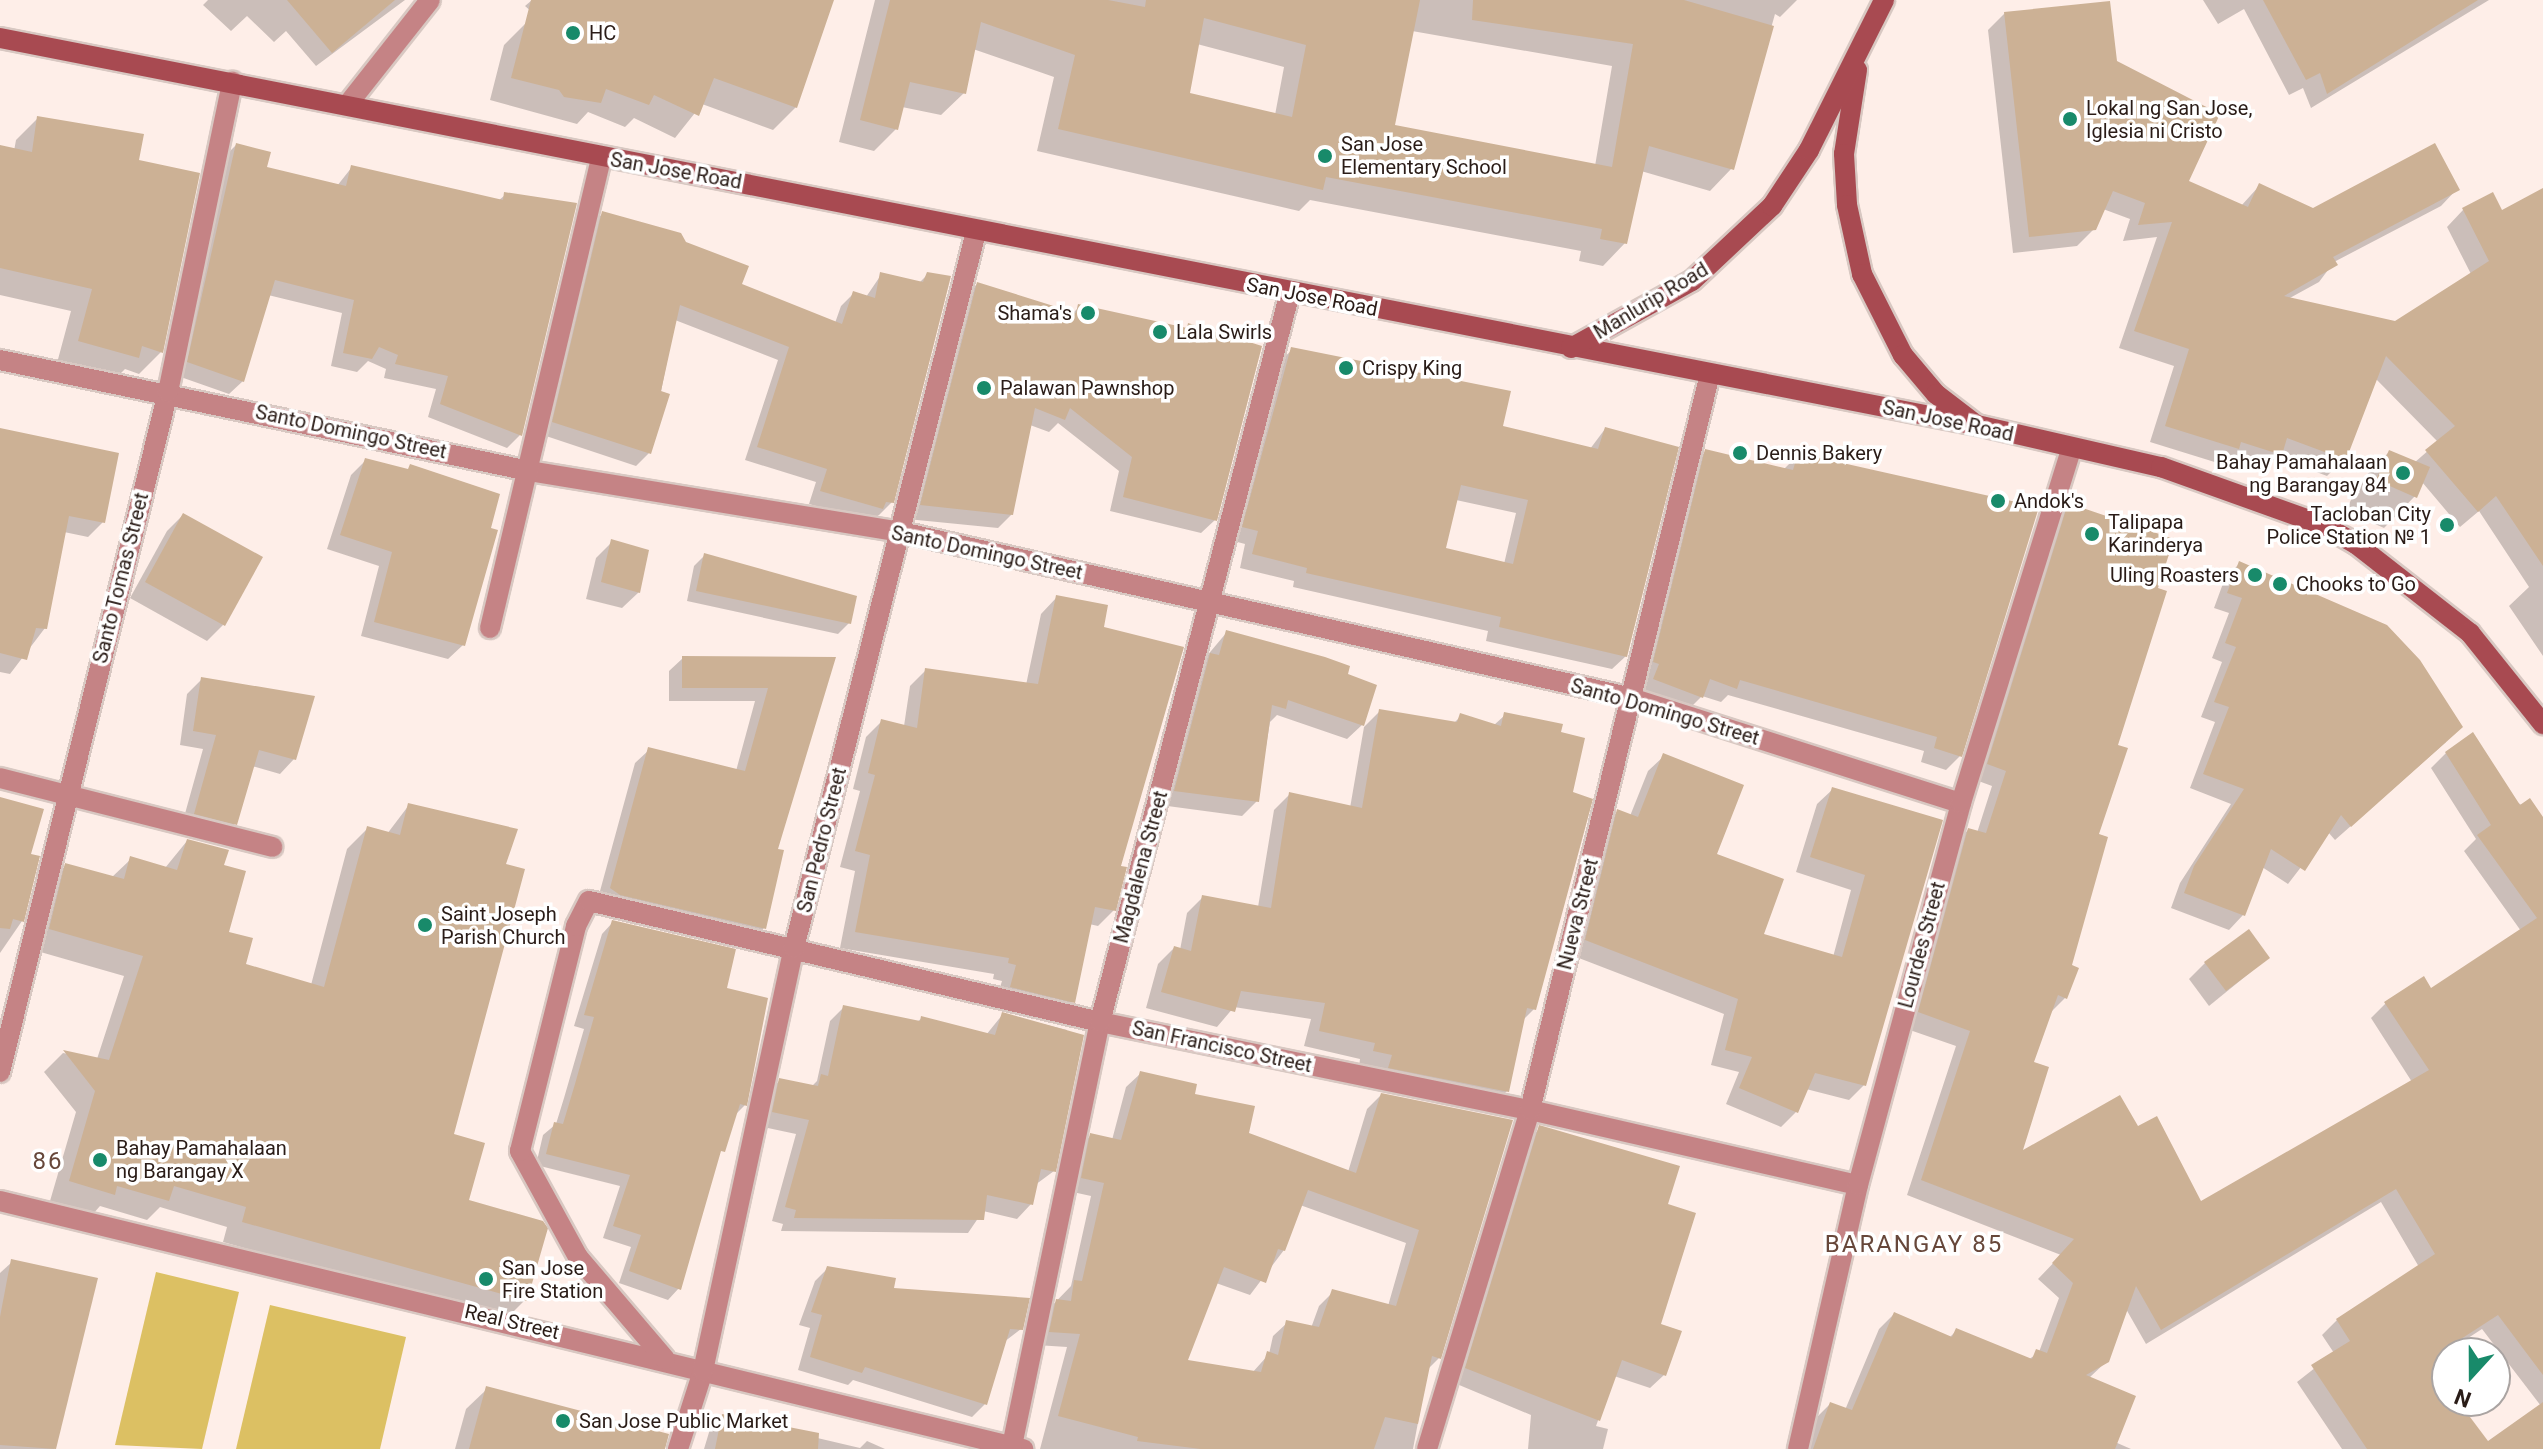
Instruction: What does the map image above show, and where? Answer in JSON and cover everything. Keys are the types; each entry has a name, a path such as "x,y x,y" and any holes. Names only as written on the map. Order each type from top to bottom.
{"main road":[{"name":"Manlurip Road","path":"1571,348 1692,281 1727,253 1772,206 1809,150 1884,0"},
{"name":"San Jose Road","path":"0,38 348,104 976,232 1977,425 2176,472 2323,525 2356,544 2470,633 2543,724"},
{"name":"Manlurip Road","path":"1859,52 1844,154 1847,205 1862,274 1903,355 1936,394 1977,425"}],"street":[{"path":"348,104 430,0"},
{"name":"Santo Tomas Street","path":"0,1072 168,392 232,82"},
{"path":"490,628 601,158"},
{"name":"San Pedro Street","path":"678,1449 703,1371 794,948 976,232"},
{"name":"Magdalena Street","path":"1018,1448 1100,1022 1290,292"},
{"name":"Santo Domingo Street","path":"0,360 168,392 529,471 901,532 1628,697 1961,803"},
{"name":"Nueva Street","path":"1427,1449 1530,1110 1628,697 1710,374"},
{"name":"Lourdes Street","path":"1798,1449 1858,1185 1961,803 2071,449"},
{"path":"0,778 272,847"},
{"name":"San Francisco Street","path":"665,1359 578,1257 520,1151 576,926 589,901 1100,1022 1530,1110 1858,1185"},
{"name":"Real Street","path":"0,1201 665,1359 1018,1448"}],"shaded area":[{"path":"156,1272 239,1292 202,1449 115,1445"},
{"path":"270,1305 406,1337 380,1449 236,1449"}],"building":[{"path":"287,0 395,0 332,53"},
{"path":"531,0 834,0 797,108 714,78 699,116 654,95 649,105 606,89 601,103 564,97 559,90 511,78"},
{"path":"890,0 1108,0 1145,7 1146,0 1420,0 1395,125 1612,167 1633,44 1472,20 1473,0 1684,0 1774,26 1734,170 1649,146 1627,244 1600,239 1602,229 1326,177 1323,190 1058,129 1075,55 981,22 966,94 910,82 898,130 860,120","holes":["1204,18 1306,45 1292,117 1190,93"]},
{"path":"2263,0 2478,0 2327,94 2320,73 2306,80"},
{"path":"2110,1 2117,61 2220,114 2189,181 2248,207 2259,183 2313,208 2435,143 2460,190 2333,257 2338,265 2284,296 2395,321 2489,261 2462,208 2493,192 2502,210 2543,188 2543,566 2496,496 2478,512 2425,450 2455,426 2386,356 2346,460 2287,438 2282,455 2241,442 2239,449 2165,426 2189,349 2134,331 2172,222 2138,225 2145,203 2113,191 2096,230 2029,237 2004,12"},
{"path":"37,116 144,134 139,160 200,173 163,353 142,346 139,358 78,341 92,289 0,268 0,145 32,152"},
{"path":"236,143 271,152 267,167 346,186 351,165 503,200 504,192 577,203 522,436 440,404 448,376 395,364 398,355 379,347 372,359 343,353 354,300 275,280 244,382 187,362"},
{"path":"602,211 681,233 686,242 749,266 742,284 842,324 853,291 875,298 880,272 923,282 927,272 951,276 894,503 886,502 883,509 820,491 827,469 757,447 789,347 680,305 661,391 670,394 651,454 552,422"},
{"path":"977,282 1076,313 1078,304 1187,328 1188,323 1262,346 1217,521 1123,497 1132,457 1070,408 1065,420 1035,408 1013,515 920,505"},
{"path":"1291,347 1511,391 1503,426 1598,449 1605,427 1679,447 1627,657 1499,627 1501,617 1306,573 1307,568 1252,554 1258,531 1242,527","holes":["1461,485 1528,500 1513,564 1446,548"]},
{"path":"0,428 119,453 105,523 69,516 47,629 36,628 27,660 0,653"},
{"path":"1705,449 1793,470 1798,453 2039,507 1962,757 1934,748 1937,737 1740,680 1737,689 1710,679 1703,698 1653,679 1659,664 1653,662"},
{"name":"Bahay Pamahalaan ng Barangay 84","path":"2389,450 2430,467 2417,498 2376,480"},
{"path":"365,458 408,469 410,464 500,494 491,528 498,530 465,646 374,622 392,552 340,535"},
{"path":"2068,503 2174,539 2158,588 2167,591 2118,745 2128,748 2099,834 2108,837 2072,965 2079,968 2067,999 2058,995 2034,1062 2049,1067 2023,1150 2120,1095 2138,1126 2157,1116 2201,1201 2429,1070 2384,1002 2424,976 2431,988 2537,918 2477,835 2491,825 2445,752 2473,732 2520,805 2530,798 2543,817 2543,1375 2498,1315 2464,1337 2431,1337 2431,1417 2470,1417 2488,1441 2543,1402 2543,1449 2367,1449 2311,1365 2350,1341 2336,1319 2435,1254 2396,1189 2161,1330 2136,1286 2109,1362 2086,1375 2136,1396 2115,1449 1813,1449 1830,1402 1852,1410 1894,1312 1952,1337 1956,1328 2032,1359 2036,1349 2047,1353 2073,1283 2052,1263 2074,1239 1921,1180 1970,1031 1918,1012 1968,828 1986,833 2006,771 1987,764"},
{"path":"183,513 263,557 225,626 145,582"},
{"path":"611,539 649,550 640,593 601,582"},
{"path":"704,553 857,596 851,624 696,591"},
{"path":"2239,561 2387,625 2420,660 2463,727 2351,827 2341,815 2305,871 2271,849 2245,916 2184,893 2194,866 2244,789 2203,774 2229,707 2214,702 2236,647 2225,643 2242,598 2227,593"},
{"path":"1056,595 1108,605 1104,627 1184,647 1121,866 1127,867 1116,911 1095,907 1075,1003 1010,987 1016,965 1008,963 1009,958 855,932 870,855 855,851 875,775 868,773 881,719 917,728 925,668 1038,684"},
{"path":"1226,630 1350,666 1348,674 1377,685 1364,726 1288,700 1286,709 1272,705 1259,802 1174,791 1210,653 1219,655"},
{"path":"682,656 836,657 778,849 784,850 766,929 620,895 610,888 648,747 745,771 768,688 682,688"},
{"path":"201,677 315,696 296,760 259,750 237,825 194,814 216,735 193,731"},
{"path":"1379,709 1457,722 1460,713 1501,726 1504,712 1563,724 1561,732 1585,738 1573,792 1593,799 1536,1010 1527,1008 1509,1092 1388,1068 1392,1055 1373,1051 1375,1043 1319,1031 1325,1003 1241,991 1235,1012 1161,992 1174,946 1191,951 1202,895 1271,908 1289,792 1362,808"},
{"path":"1663,753 1744,785 1717,854 1784,879 1764,934 1842,957 1865,875 1810,857 1832,787 1943,820 1866,1086 1815,1073 1798,1113 1739,1088 1752,1057 1725,1050 1738,999 1585,940 1617,809 1638,817"},
{"path":"0,797 44,809 31,854 40,856 24,922 13,919 10,929 0,928"},
{"path":"408,803 518,829 506,864 525,869 454,1134 485,1143 469,1200 543,1221 548,1228 527,1301 242,1222 246,1207 174,1186 169,1201 117,1186 115,1195 69,1181 95,1091 63,1050 109,1060 143,956 49,929 65,863 124,879 130,856 177,870 187,839 229,850 224,865 246,871 229,932 253,938 246,964 324,987 367,826 400,835"},
{"path":"612,920 736,949 727,988 768,998 747,1106 740,1104 725,1152 721,1151 681,1290 629,1271 641,1235 613,1226 630,1175 546,1154 554,1122 563,1124 594,1017 584,1015"},
{"path":"2249,929 2270,958 2226,991 2204,962"},
{"path":"843,1005 920,1021 921,1016 995,1035 1002,1012 1084,1035 1056,1172 1041,1169 1033,1205 987,1195 984,1220 794,1218 796,1210 785,1207 809,1120 772,1112 779,1078 818,1086 821,1074 828,1076"},
{"path":"1140,1071 1197,1084 1195,1094 1255,1106 1249,1133 1356,1173 1381,1093 1513,1120 1441,1359 1432,1356 1418,1424 1385,1417 1374,1449 1201,1449 1137,1441 1138,1437 1058,1416 1080,1334 1049,1332 1056,1299 1071,1301 1074,1280 1082,1281 1104,1183 1081,1178 1090,1133 1121,1140","holes":["1308,1190 1419,1230 1396,1306 1332,1289 1319,1327 1286,1320 1278,1355 1267,1351 1261,1372 1188,1360 1224,1267 1266,1283 1278,1249 1285,1251"]},
{"path":"1539,1125 1680,1166 1668,1204 1696,1213 1661,1324 1682,1331 1666,1376 1622,1360 1600,1421 1465,1368"},
{"path":"11,1259 98,1278 56,1449 0,1445 0,1317"},
{"path":"827,1266 896,1278 894,1288 1030,1298 1023,1330 1010,1329 987,1405 865,1367 862,1373 810,1357 822,1315 811,1312"},
{"path":"486,1386 669,1434 665,1449 469,1449"},
{"path":"722,1414 819,1433 818,1449 715,1449"}],"place":[{"name":"HC","path":"573,33"},
{"name":"Lokal ng San Jose, Iglesia ni Cristo","path":"2070,119"},
{"name":"San Jose Elementary School","path":"1325,156"},
{"name":"Shama's","path":"1088,313"},
{"name":"Lala Swirls","path":"1160,332"},
{"name":"Crispy King","path":"1346,368"},
{"name":"Palawan Pawnshop","path":"984,388"},
{"name":"Dennis Bakery","path":"1740,453"},
{"name":"Bahay Pamahalaan ng Barangay 84","path":"2403,473"},
{"name":"Andok's","path":"1998,501"},
{"name":"Tacloban City Police Station № 1","path":"2447,525"},
{"name":"Talipapa Karinderya","path":"2092,534"},
{"name":"Uling Roasters","path":"2255,575"},
{"name":"Chooks to Go","path":"2280,584"},
{"name":"Saint Joseph Parish Church","path":"425,925"},
{"name":"Bahay Pamahalaan ng Barangay X","path":"100,1160"},
{"name":"San Jose Fire Station","path":"486,1279"},
{"name":"San Jose Public Market","path":"563,1421"}],"district":[{"name":"86","path":"48,1162"},
{"name":"BARANGAY 85","path":"1914,1245"}]}
